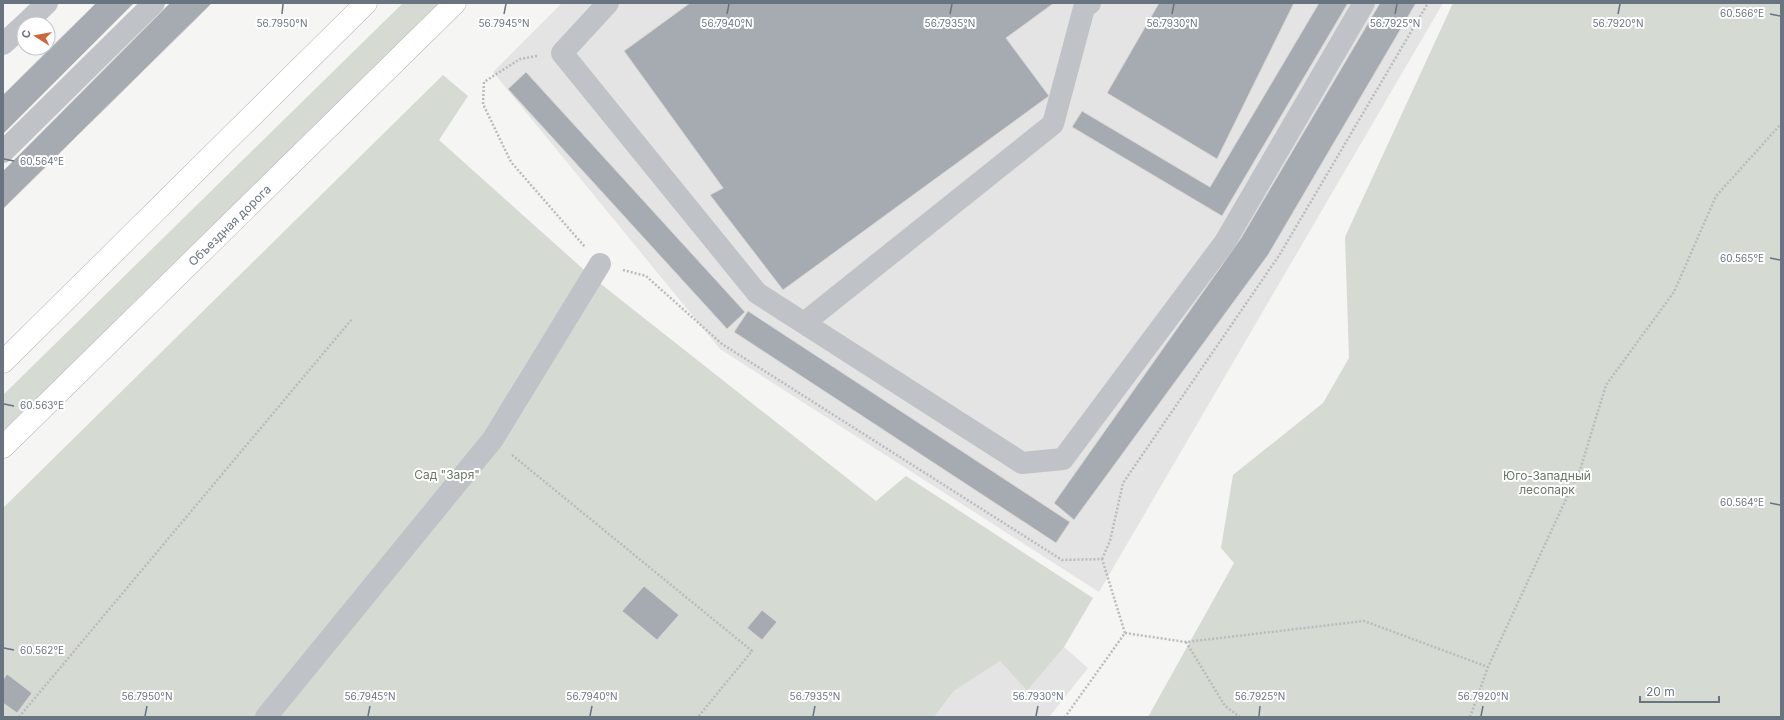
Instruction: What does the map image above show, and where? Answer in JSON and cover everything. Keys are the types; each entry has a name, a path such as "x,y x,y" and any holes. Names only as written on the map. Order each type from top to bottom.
{"main road":[{"path":"3,362 366,3"},
{"name":"Объездная дорога","path":"3,446 455,3"}],"street":[{"path":"33,16 47,3"},
{"path":"3,152 154,3"},
{"path":"608,3 562,53 757,292 1022,463 1063,459 1225,242 1364,3"},
{"path":"804,323 1053,124 1084,8 1090,3"},
{"path":"3,44 16,32"},
{"path":"266,717 493,439 600,264"}],"path":[{"path":"1125,633 1102,559 1110,541 1123,483 1280,254 1428,3"},
{"path":"562,53 520,59 484,82 483,104 511,162 600,264 646,276 722,344 1062,560 1102,559"},
{"path":"1470,717 1488,667 1581,467 1606,385 1674,292 1716,196 1781,124"},
{"path":"19,717 352,318"},
{"path":"493,439 752,651 698,717"},
{"path":"1125,633 1186,642 1364,621 1488,667"},
{"path":"1065,717 1125,633"},
{"path":"1186,642 1225,706 1240,717"}],"shaded area":[{"path":"562,3 1443,3 1099,592 720,349 493,72"},
{"path":"1064,647 1088,668 1049,717 934,717 954,691 1000,661 1027,691"}],"green space":[{"path":"403,3 441,3 3,433 3,395"},
{"name":"Юго-Западный лесопарк","path":"1453,3 1781,3 1781,717 1148,717 1234,563 1221,548 1233,475 1323,403 1349,358 1345,237"},
{"name":"Сад \"Заря\"","path":"443,75 468,96 439,140 592,277 876,501 906,476 1093,598 1064,647 1027,691 1000,661 954,691 934,717 3,717 3,508"}],"building":[{"path":"96,3 134,3 3,134 3,95 42,56 56,56 56,43"},
{"path":"170,3 212,3 3,209 3,171"},
{"path":"690,3 1054,3 1006,38 1049,96 783,290 710,195 723,188 624,51"},
{"path":"1159,3 1294,3 1217,159 1107,93"},
{"path":"1319,3 1348,3 1222,216 1072,127 1082,111 1210,187"},
{"path":"1380,3 1416,3 1268,255 1074,520 1054,503 1241,238"},
{"path":"526,72 745,312 727,329 508,89"},
{"path":"748,311 1070,522 1056,543 734,332"},
{"path":"644,586 679,615 657,640 622,611"},
{"path":"762,610 777,622 762,640 747,628"},
{"path":"7,674 32,693 17,713 3,703 3,680"}]}
